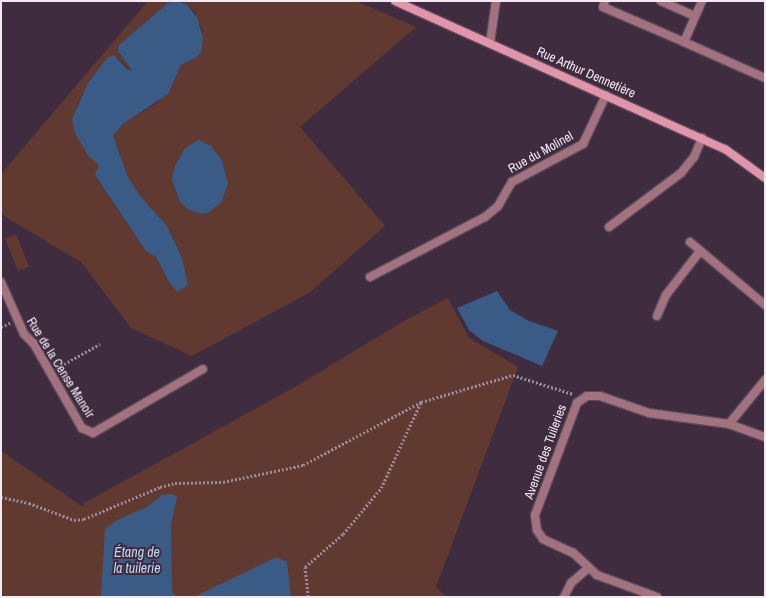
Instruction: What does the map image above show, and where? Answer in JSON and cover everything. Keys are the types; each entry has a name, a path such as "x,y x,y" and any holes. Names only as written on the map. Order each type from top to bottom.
{"street":[{"name":"Rue Arthur Dennetière","path":"395,1 702,138 734,154 764,175"},
{"path":"490,43 496,1"},
{"path":"605,1 603,7 765,78"},
{"path":"661,1 695,16"},
{"path":"684,42 702,1"},
{"name":"Rue du Molinel","path":"370,277 485,217 498,206 512,182 583,144 606,95"},
{"path":"609,228 681,173 694,157 702,138"},
{"path":"690,242 765,305"},
{"path":"657,316 666,295 700,251"},
{"name":"Rue de la Cense Manoir","path":"1,282 24,334 34,344 82,428 93,432 203,369"},
{"path":"729,424 765,380"},
{"name":"Avenue des Tuileries","path":"657,597 597,575 587,568 573,553 543,539 537,530 535,520 576,406 584,398 600,396 658,415 729,424 765,438"},
{"path":"564,597 571,583 587,568"}],"path":[{"path":"50,372 100,344"},
{"path":"1,497 29,503 74,520 84,520 160,487 175,483 223,482 303,465 421,402 513,375 584,398"},
{"path":"308,597 305,567 343,534 381,488 421,402"}],"shaded area":[{"path":"148,1 356,1 416,27 300,127 385,226 309,293 192,356 131,328 81,262 1,214 1,174","holes":["183,2 195,12 202,30 197,57 181,65 157,103 123,124 113,136 129,179 141,197 167,226 182,258 184,287 177,292 169,282 156,257 146,251 95,175 99,165 77,106 91,78 103,64 117,57 129,70 132,70 121,55 119,45 168,3","211,146 222,160 227,177"]},
{"path":"16,234 29,266 18,271 5,238"},
{"path":"448,298 469,338 518,367 436,587 447,597 1,597 1,451 83,507 84,503 295,387 404,321"}],"water":[{"path":"179,1 187,5 197,17 203,37 201,52 197,57 181,65 168,94 123,124 113,136 129,179 141,197 167,226 182,258 188,285 177,292 169,282 156,257 146,251 95,175 99,165 89,157 75,133 72,119 88,83 107,58 114,55 128,70 132,70 118,51 119,45 168,3"},
{"path":"199,140 211,146 222,160 228,184 221,203 209,212 202,214 189,210 180,202 172,180 175,166 185,148"},
{"path":"497,291 510,310 527,320 558,331 542,366 483,341 469,330 457,308"},
{"name":"Étang de la tuilerie","path":"172,494 177,497 171,524 172,591 176,597 101,597 105,529 117,520 147,507 162,495"},
{"name":"Étang de la tuilerie","path":"277,557 287,562 291,597 194,597"}]}
